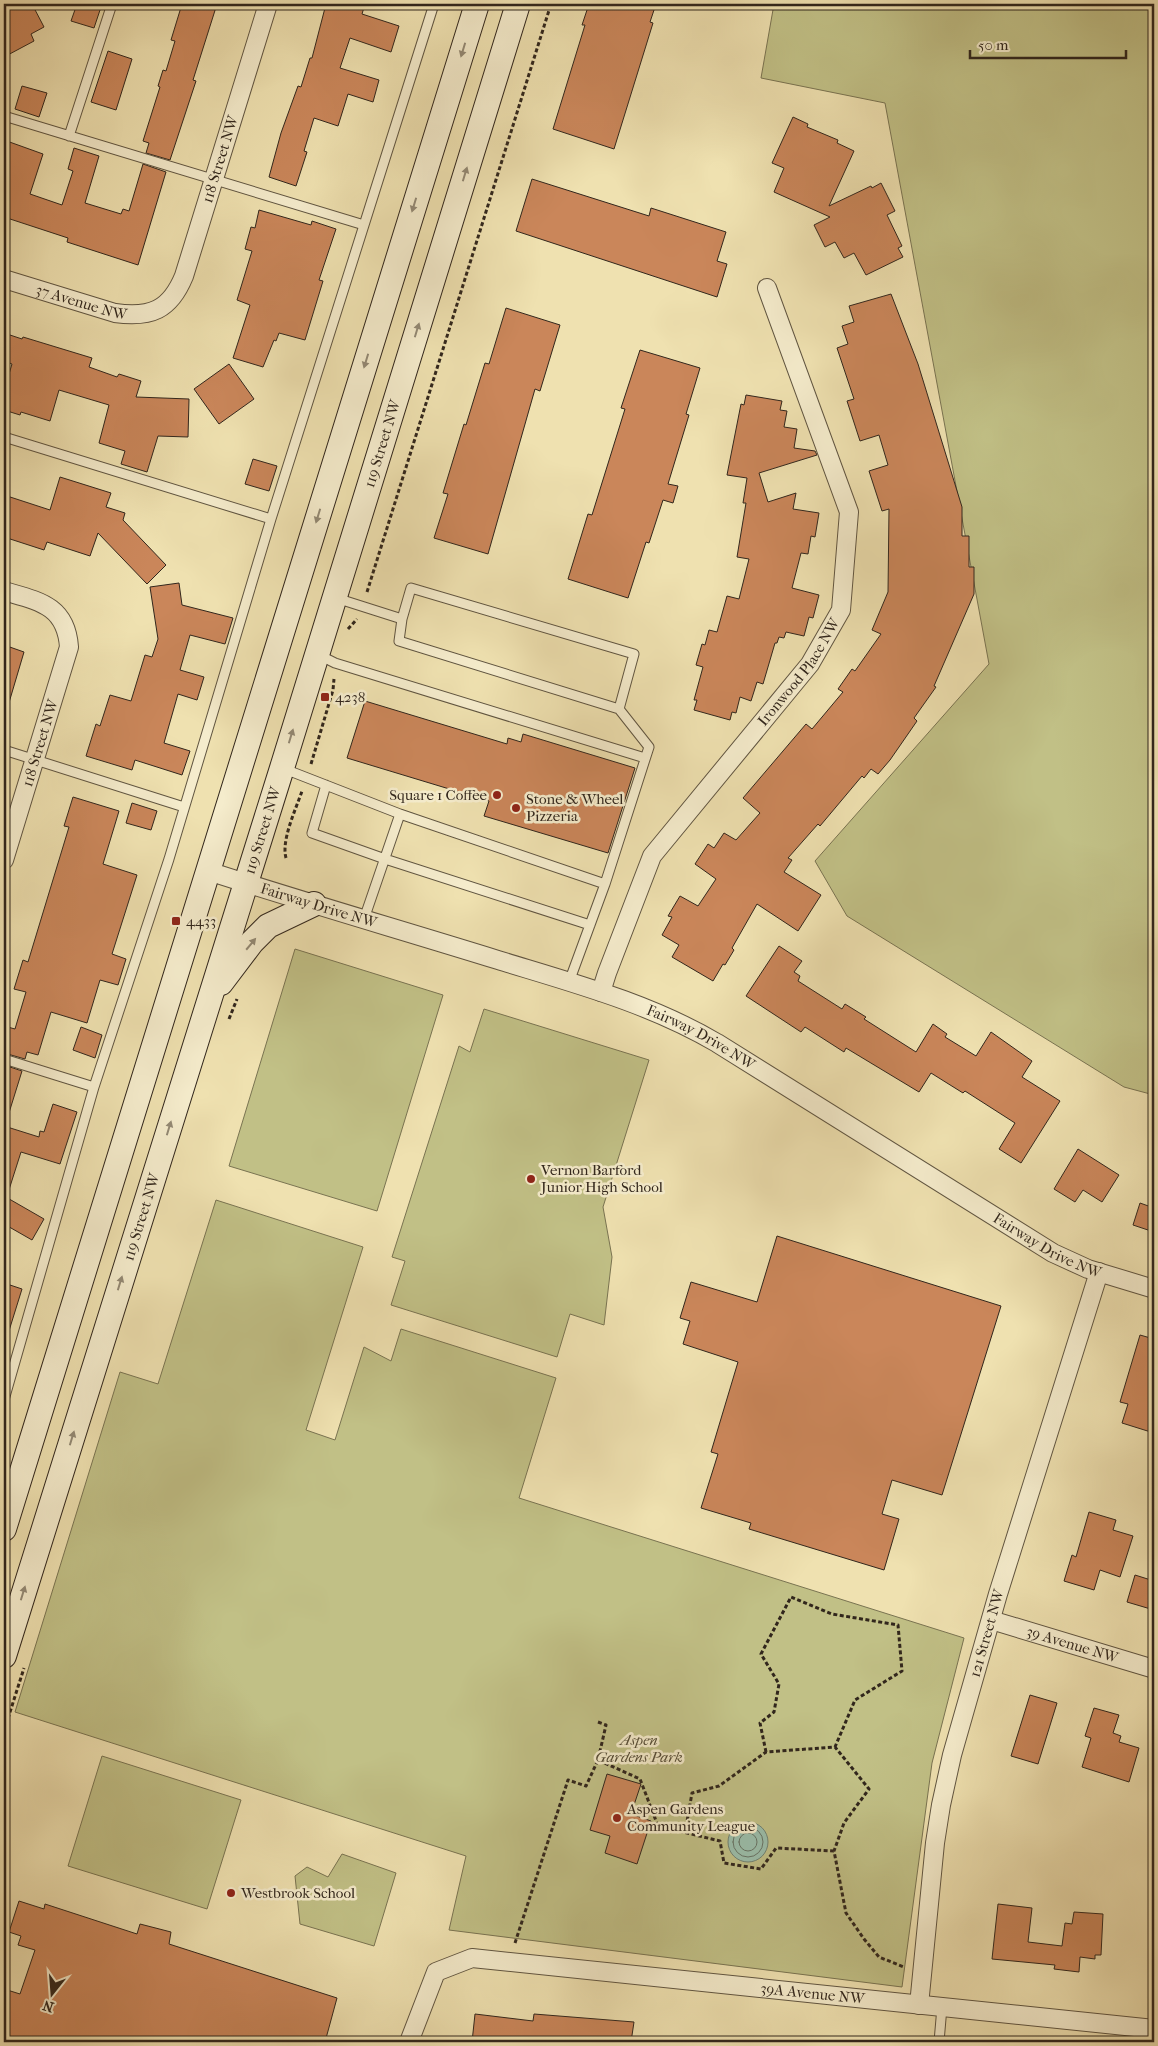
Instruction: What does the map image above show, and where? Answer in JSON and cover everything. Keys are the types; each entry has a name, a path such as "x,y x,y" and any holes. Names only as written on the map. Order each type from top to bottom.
{"main road":[{"path":"4,1529 477,4"},
{"name":"119 Street NW","path":"4,1656 245,882 282,768 326,658 334,597 518,4"},
{"path":"210,996 252,942 268,926 314,904"}],"street":[{"name":"118 Street NW","path":"160,309 170,300 181,282 268,4"},
{"name":"37 Avenue NW","path":"4,279 115,313 138,315 160,309"},
{"name":"Ironwood Place NW","path":"601,992 606,973 652,856 810,664 841,610 850,512 767,288"},
{"name":"118 Street NW","path":"4,591 50,607 60,616 66,627 69,646 68,656 4,860"},
{"name":"Fairway Drive NW","path":"208,871 569,982 647,1008 696,1031 1053,1253 1099,1272 1154,1289"},
{"name":"121 Street NW","path":"919,2005 941,1805 952,1755 990,1620 1099,1272"},
{"name":"39 Avenue NW","path":"990,1620 1154,1670"},
{"name":"39A Avenue NW","path":"409,2042 436,1972 472,1958 1154,2029"}],"lane":[{"path":"69,136 112,4"},
{"path":"4,1400 8,1373 94,1087 169,859 271,519 434,4"},
{"path":"4,116 364,225"},
{"path":"4,437 271,519"},
{"path":"569,982 605,884 648,747 619,709 399,641 402,619 411,588 634,654 619,709"},
{"path":"334,597 402,619"},
{"path":"326,658 645,758"},
{"path":"4,750 184,806"},
{"path":"282,768 307,776 400,814 605,884"},
{"path":"326,785 312,833 385,859 590,925"},
{"path":"364,919 400,814"},
{"path":"4,1059 94,1087"},
{"path":"939,2042 942,2007"}],"path":[{"path":"286,858 284,851 286,840 334,690 326,658 342,634 352,627 359,618 552,4"},
{"path":"766,1752 760,1723 774,1712 779,1684 761,1654 791,1597 832,1614 898,1625 902,1671 855,1700 835,1747"},
{"path":"514,1949 568,1780 586,1786 598,1760 606,1725 598,1722"},
{"path":"685,1833 692,1793 719,1786 766,1752 835,1747"},
{"path":"835,1747 869,1789 844,1823 834,1851 846,1913 879,1957 907,1968"},
{"path":"598,1760 640,1779 658,1826 720,1842 724,1863 761,1869 776,1848 834,1851"}],"green space":[{"path":"774,4 1154,4 1154,1095 1124,1087 847,916 815,861 989,664 885,103 761,78"},
{"path":"295,949 443,995 377,1211 229,1166"},
{"path":"484,1009 649,1060 603,1207 612,1257 604,1325 570,1314 557,1357 391,1305 405,1261 392,1257 459,1046 470,1052"},
{"name":"Aspen Gardens Park","path":"216,1200 363,1247 306,1430 335,1440 364,1347 391,1361 401,1329 556,1378 519,1498 964,1638 932,1763 902,1987 449,1930 466,1856 15,1712 120,1372 158,1384"},
{"path":"102,1756 241,1800 207,1909 68,1866"},
{"path":"342,1854 396,1873 374,1946 300,1924 295,1876 307,1867 328,1877"}],"water":[{"path":"752,1822 759,1825 765,1831 768,1842 767,1850 759,1859 752,1862 744,1862 737,1859 729,1850 728,1838 731,1831 740,1823"}],"building":[{"path":"4,4 32,4 44,27 31,34 34,41 4,57"},
{"path":"77,4 102,4 94,28 71,21"},
{"path":"182,4 217,4 193,80 196,81 170,160 146,153 149,143 143,141 160,87 158,86 163,70 166,71 175,41 171,40"},
{"path":"326,4 365,4 362,14 399,26 391,52 350,38 340,68 379,80 373,102 348,94 338,126 314,118 304,151 307,152 296,186 269,177 281,133 298,86 301,87 310,58 312,58"},
{"path":"589,4 656,4 650,22 653,23 614,149 553,129 585,25 582,25"},
{"path":"108,51 132,59 116,110 91,102"},
{"path":"22,86 47,93 39,117 15,109"},
{"path":"793,117 808,124 807,127 838,140 837,143 854,151 829,206 881,183 895,211 887,215 902,246 898,248 903,257 866,275 854,253 844,258 835,242 825,247 814,225 830,217 774,192 784,168 772,163"},
{"path":"4,140 43,154 30,194 62,205 73,171 68,169 74,148 99,156 85,203 121,214 123,209 129,211 143,164 166,172 138,265 67,242 68,238 4,217"},
{"path":"532,179 649,216 651,208 726,232 717,261 727,264 717,297 516,231"},
{"path":"259,210 311,225 312,221 336,229 319,280 323,281 305,340 279,333 276,341 274,340 263,367 233,358 250,305 237,300 252,251 245,249 251,227 255,228"},
{"path":"891,294 918,364 962,507 962,536 969,536 969,567 974,567 974,594 934,686 936,687 914,718 917,721 890,760 878,774 871,769 864,778 862,776 820,826 818,824 788,858 792,860 784,872 821,895 798,931 757,904 732,948 734,950 713,981 672,957 679,945 662,935 672,917 668,916 680,896 698,906 716,879 695,864 708,844 714,848 724,833 736,840 760,813 743,798 806,724 812,729 843,692 838,689 852,669 855,671 881,634 872,630 888,592 889,509 882,511 869,471 888,465 879,435 860,441 847,401 854,399 837,348 848,344 842,326 854,322 849,306"},
{"path":"506,308 560,325 540,391 535,389 488,554 434,538 448,494 443,493 464,424 466,425 485,363 489,364"},
{"path":"4,333 92,358 89,367 117,377 119,374 141,381 136,397 189,399 188,437 158,436 147,472 121,464 125,451 99,443 109,405 59,390 50,421 21,412 20,415 4,410 4,391 12,364 4,361"},
{"path":"640,350 700,368 686,414 689,415 668,484 678,486 673,503 663,500 649,543 646,542 628,598 568,579 588,514 592,515 625,409 621,408"},
{"path":"229,364 254,399 219,424 194,389"},
{"path":"746,395 782,401 780,410 787,411 784,427 797,429 794,448 815,451 817,455 759,473 768,502 796,493 793,509 819,513 815,537 811,536 808,554 801,553 792,588 819,595 813,618 809,617 804,636 786,632 784,638 779,637 777,643 775,643 763,684 757,682 751,701 740,697 736,713 732,712 730,720 694,710 697,700 694,700 703,667 696,665 702,644 705,645 709,630 717,632 727,596 739,599 749,559 737,557 746,503 743,503 747,478 727,475 741,404 744,405"},
{"path":"253,459 277,466 269,491 245,484"},
{"path":"60,477 111,493 106,507 125,513 123,520 166,565 147,584 98,533 90,556 47,542 44,550 4,537 4,495 50,510"},
{"path":"179,583 182,605 233,618 225,644 190,635 180,670 204,677 197,700 178,694 164,743 190,751 182,775 135,760 132,770 86,756 96,724 100,726 110,695 131,701 145,655 152,657 158,639 150,587"},
{"path":"4,645 24,652 8,706 4,706"},
{"path":"365,701 507,744 508,738 521,742 523,734 635,768 608,853 484,816 489,801 347,758"},
{"path":"73,797 119,811 103,864 137,875 112,954 126,959 118,985 100,980 87,1023 51,1012 38,1055 27,1052 25,1059 4,1053 4,1026 15,1029 26,992 14,989 23,960 28,962 69,827 64,826"},
{"path":"132,803 157,811 151,830 126,823"},
{"path":"779,946 802,961 794,972 800,976 798,981 842,1009 845,1004 866,1017 864,1019 916,1052 933,1024 947,1034 945,1037 976,1056 991,1032 1032,1061 1022,1077 1060,1101 1021,1163 999,1149 1015,1123 965,1091 963,1093 931,1073 919,1092 846,1048 844,1052 805,1027 801,1032 746,996"},
{"path":"81,1027 102,1035 95,1058 73,1050"},
{"path":"4,1065 22,1071 8,1116 4,1115"},
{"path":"53,1104 77,1112 60,1164 21,1152 7,1196 4,1195 4,1126 39,1137 40,1131 44,1132"},
{"path":"1078,1149 1119,1175 1102,1202 1083,1190 1075,1202 1054,1189"},
{"path":"4,1196 44,1219 32,1240 4,1224"},
{"path":"1140,1203 1154,1208 1154,1232 1133,1225"},
{"path":"777,1236 1001,1306 942,1495 892,1480 882,1514 899,1519 884,1570 749,1529 751,1523 701,1508 718,1454 711,1452 738,1362 683,1344 690,1321 680,1318 691,1282 757,1302"},
{"path":"4,1283 22,1289 8,1334 4,1334"},
{"path":"1140,1335 1154,1339 1154,1433 1122,1423 1128,1404 1120,1402"},
{"path":"1089,1512 1116,1520 1113,1530 1133,1536 1120,1577 1100,1570 1094,1590 1064,1581 1072,1555 1076,1557"},
{"path":"1135,1575 1154,1581 1154,1610 1127,1602"},
{"path":"1030,1695 1057,1703 1038,1764 1011,1756"},
{"path":"1094,1708 1119,1715 1113,1733 1121,1736 1119,1742 1139,1748 1129,1782 1082,1767 1091,1738 1085,1736"},
{"name":"Aspen Gardens Community League","path":"607,1774 641,1784 631,1814 651,1821 637,1864 605,1853 610,1836 590,1830"},
{"path":"19,1901 44,1909 45,1904 137,1934 140,1924 171,1932 169,1944 337,1998 325,2042 14,2042 4,2039 4,1989 20,1994 35,1950 18,1945 21,1936 9,1932"},
{"path":"998,1904 1032,1908 1028,1942 1062,1946 1065,1923 1072,1924 1074,1912 1103,1914 1101,1955 1095,1955 1095,1959 1080,1957 1079,1972 1054,1969 1055,1965 992,1959"},
{"path":"475,2014 533,2021 534,2014 634,2022 631,2042 472,2042"}],"place":[{"name":"4238","path":"325,697"},
{"name":"Square 1 Coffee","path":"497,795"},
{"name":"Stone & Wheel Pizzeria","path":"516,808"},
{"name":"4433","path":"176,921"},
{"name":"Vernon Barford Junior High School","path":"531,1179"},
{"name":"Aspen Gardens Community League","path":"617,1818"},
{"name":"Westbrook School","path":"231,1893"}]}
